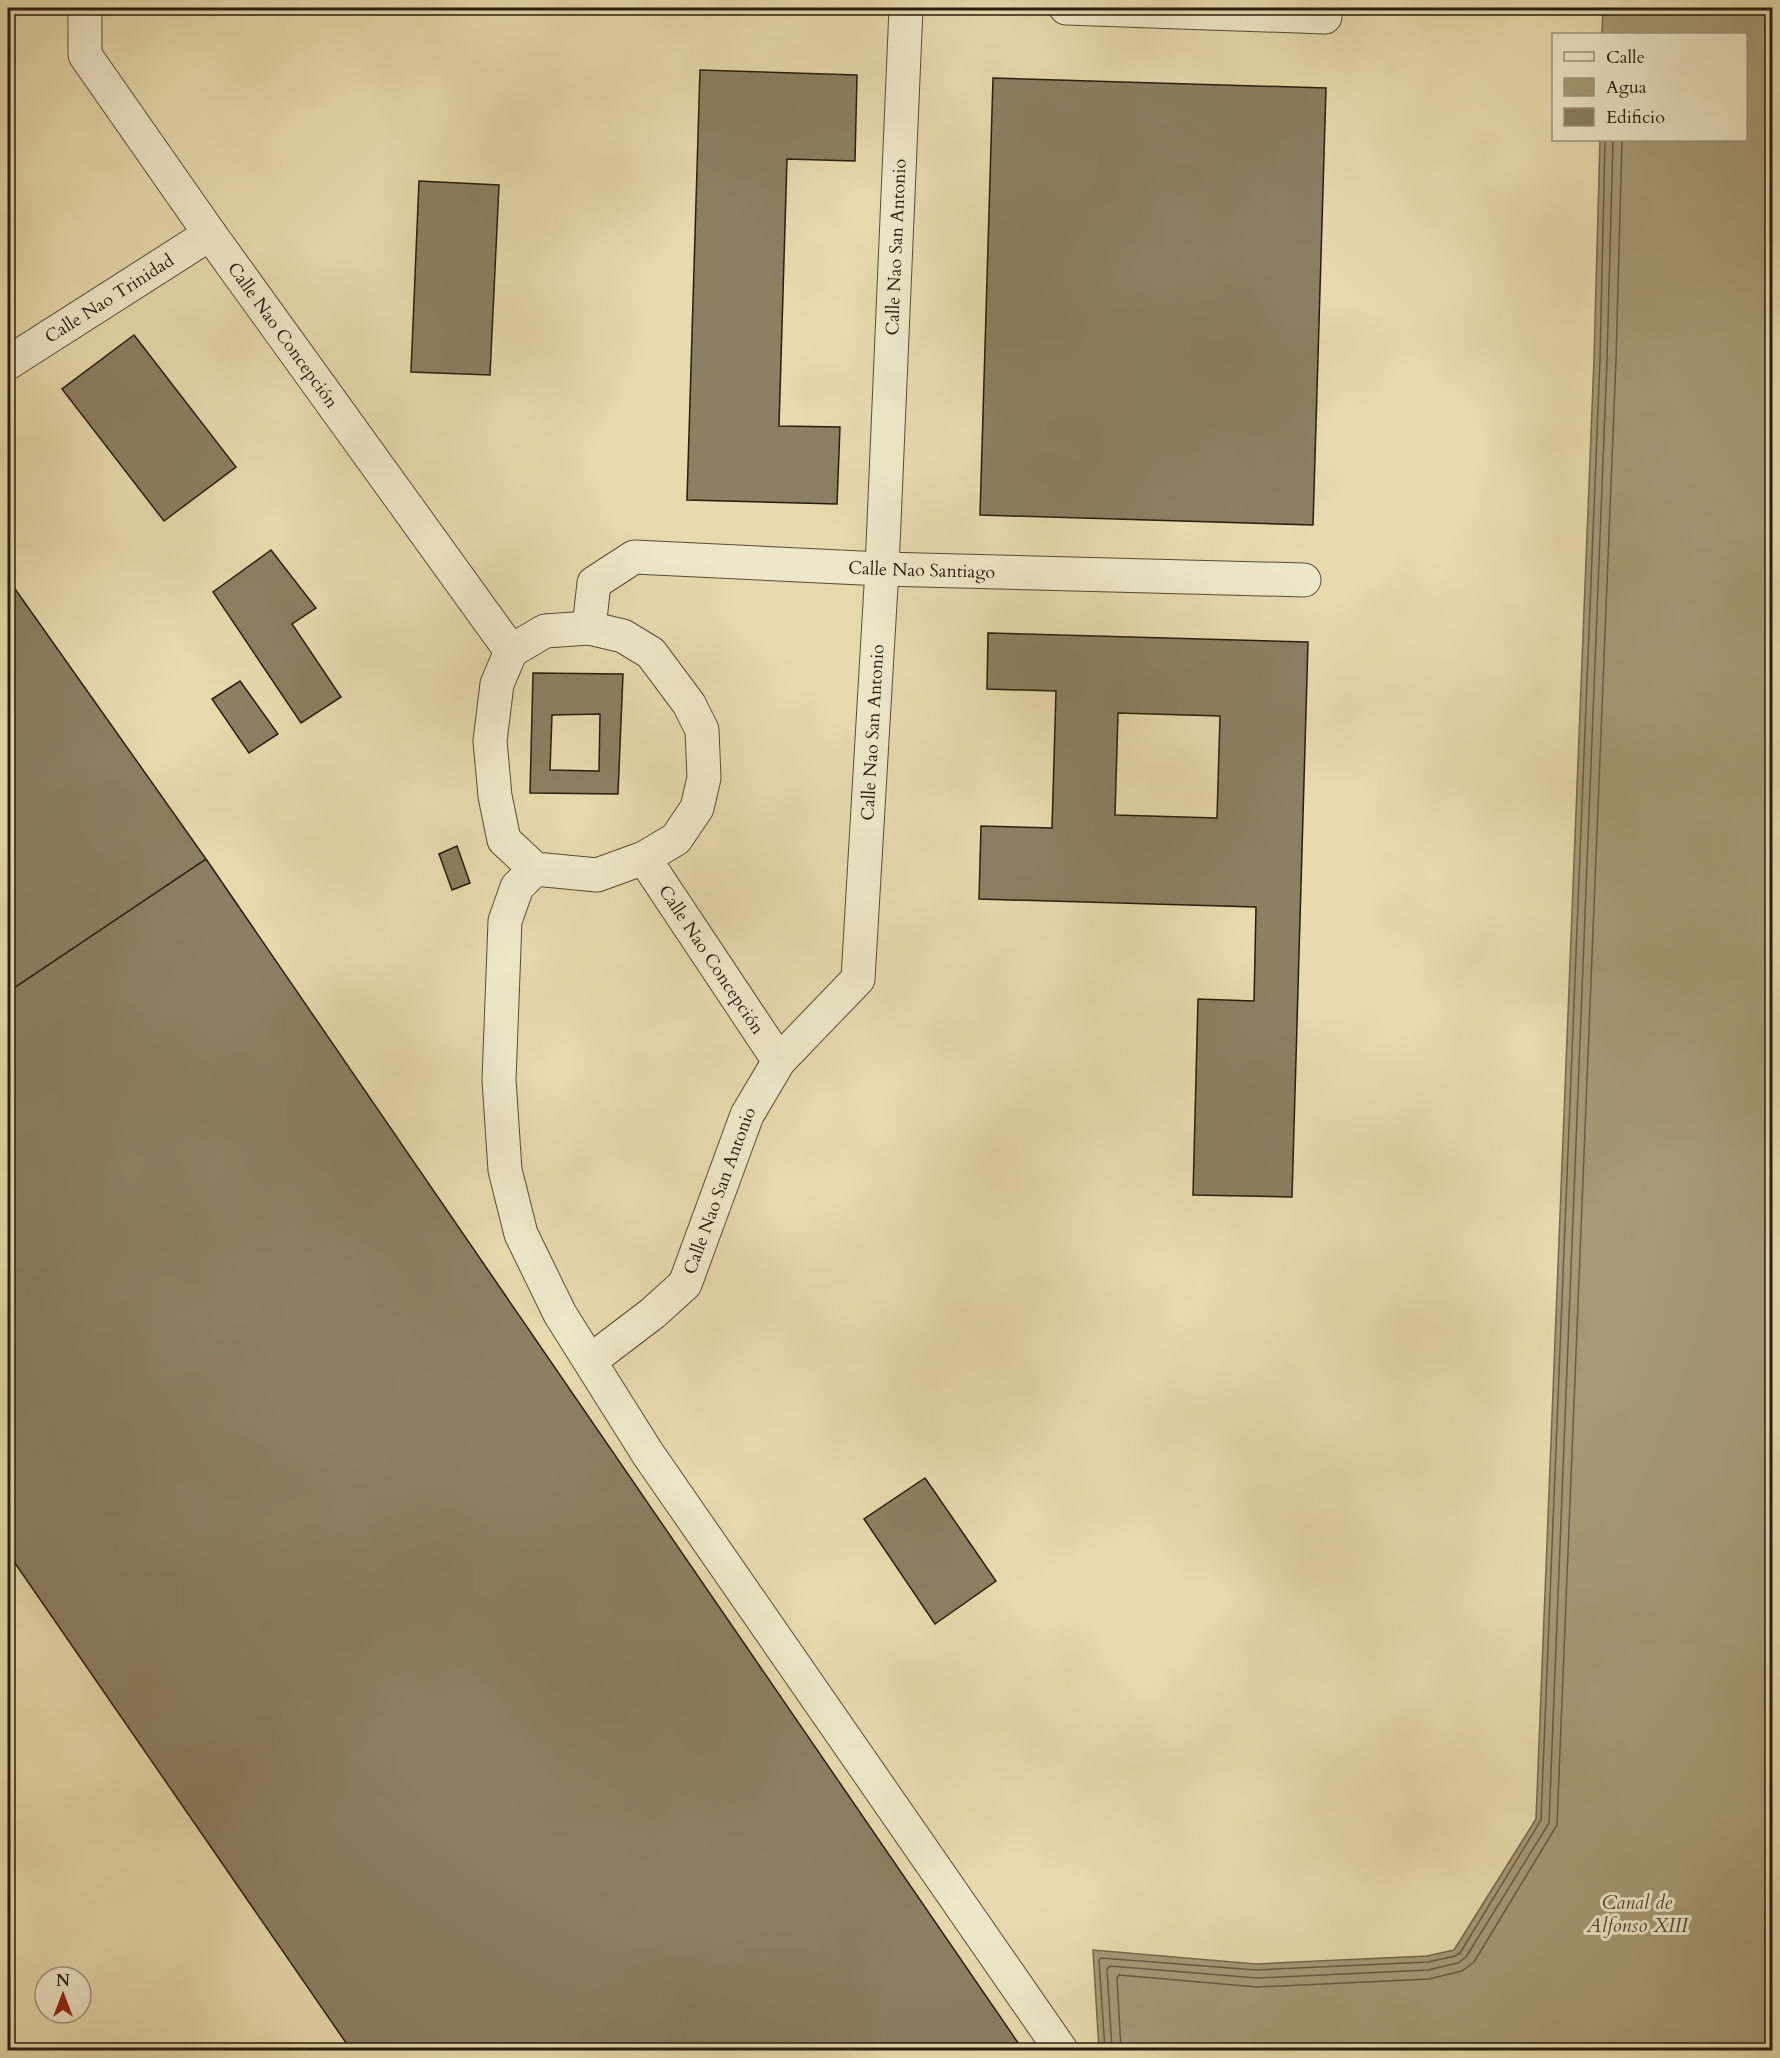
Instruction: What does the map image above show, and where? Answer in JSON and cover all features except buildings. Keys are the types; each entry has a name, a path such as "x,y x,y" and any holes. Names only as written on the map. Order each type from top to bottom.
{"street":[{"name":"Calle Nao Concepción","path":"85,8 85,55 210,234 511,651"},
{"name":"Calle Nao San Antonio","path":"590,1361 653,1313 685,1284 747,1115 779,1061 858,979 882,569 906,8"},
{"path":"1066,8 1325,17"},
{"name":"Calle Nao Trinidad","path":"8,363 210,234"},
{"name":"Calle Nao Santiago","path":"589,628 594,583 634,557 882,569 1304,580"},
{"path":"589,628 623,636 651,653 689,704 702,730 704,778 697,808 676,838 644,858 597,875 535,869 504,840 495,796 490,741 497,684 511,651 546,631 589,628"},
{"name":"Calle Nao Concepción","path":"644,858 779,1061"},
{"path":"535,869 517,887 505,921 499,1080 505,1170 521,1234 560,1314 648,1454 1061,2050"}],"water":[{"name":"Canal de Alfonso XIII","path":"1603,8 1772,8 1772,2050 1099,2050 1093,1950 1256,1964 1427,1956 1454,1950 1536,1819 1594,359 1600,141 1747,141 1747,33 1602,33"}]}
